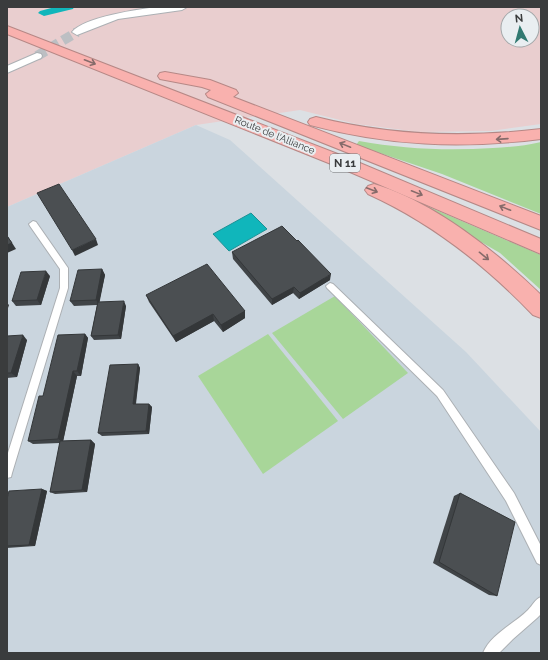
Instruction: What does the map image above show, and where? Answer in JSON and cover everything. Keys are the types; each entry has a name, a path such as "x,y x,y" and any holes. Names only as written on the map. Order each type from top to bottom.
{"highway":[{"name":"Route de l'Alliance","path":"7,30 154,77 301,127 541,223"},
{"path":"7,33 29,38"},
{"path":"63,38 106,54"},
{"name":"Route de l'Alliance","path":"154,77 468,213 541,247"},
{"path":"154,77 205,83 293,116 323,124 388,136 453,141 515,138 541,134"},
{"path":"154,77 186,108 302,162 392,197 435,222 476,250 521,288 541,309"}],"street":[{"path":"77,32 95,23 113,17 182,7"},
{"path":"7,70 37,56"}],"lane":[{"path":"7,473 64,288 64,268 33,224"},
{"path":"330,286 440,393 510,497 541,559"},
{"path":"490,653 508,634 541,605"}],"shaded area":[{"path":"7,7 541,7 541,124 491,131 419,132 356,124 300,110 196,125 7,207"},
{"path":"196,125 230,140 466,352 541,432 541,653 7,653 7,207"}],"green space":[{"path":"359,141 409,148 442,149 505,147 541,142 541,214 442,174 356,145"},
{"path":"429,207 541,255 541,290 500,253 428,211"},
{"path":"335,296 408,373 343,419 272,333"},
{"path":"268,334 338,421 263,474 198,376"}],"water":[{"path":"251,213 267,229 229,251 213,234"}],"building":[{"path":"59,184 96,239 72,250 37,193"},
{"path":"282,226 331,274 300,293 294,287 272,299 232,252"},
{"path":"7,236 12,243 7,245"},
{"path":"207,264 245,311 221,325 213,314 173,336 146,295"},
{"path":"102,269 96,300 70,301 78,270"},
{"path":"46,271 37,300 12,301 21,272"},
{"path":"124,301 118,335 91,336 98,302"},
{"path":"85,334 77,371 73,371 58,439 28,441 39,396 43,396 58,335"},
{"path":"23,335 11,373 7,373 7,336"},
{"path":"138,364 133,404 149,404 146,431 98,433 110,365"},
{"path":"91,440 82,490 50,492 60,441"},
{"path":"42,489 29,545 7,546 7,499 9,491"},
{"path":"460,493 515,522 497,596 439,562"}],"waterway":[{"path":"44,13 69,7"}],"tunnel":[{"path":"37,56 77,32"}]}
